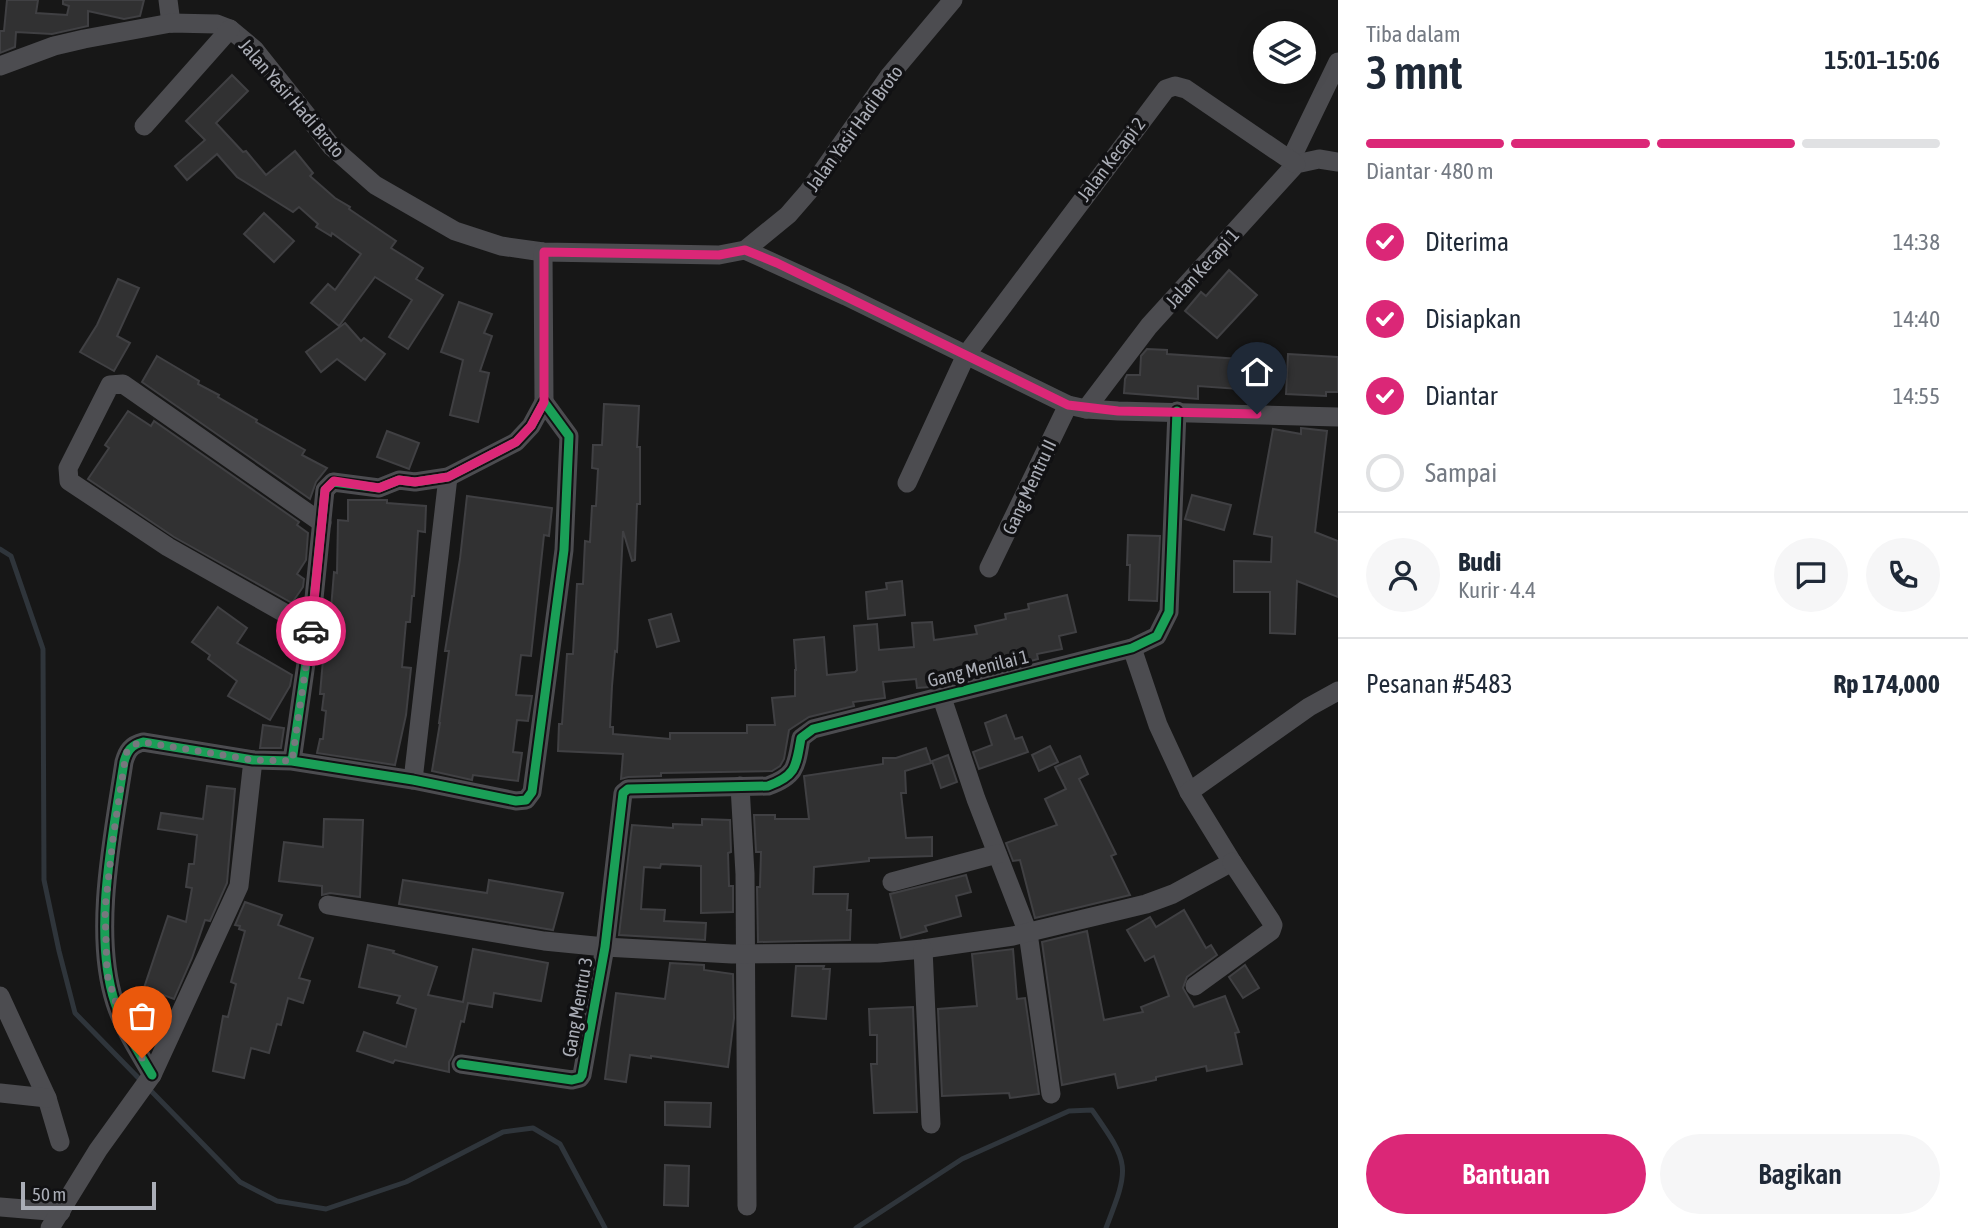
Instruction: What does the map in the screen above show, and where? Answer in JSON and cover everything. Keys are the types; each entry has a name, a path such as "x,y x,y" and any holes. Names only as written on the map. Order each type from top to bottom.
{"street":[{"path":"168,0 170,23"},
{"name":"Jalan Yasir Hadi Broto","path":"0,66 54,46 170,23 217,24 230,29 254,49 332,147 375,185 455,231 501,246 544,252 719,255 745,250 788,215 808,192 890,75 953,0"},
{"path":"144,126 230,29"},
{"name":"Jalan Kecapi 1","path":"1077,407 1294,161 1338,62"},
{"name":"Jalan Kecapi 2","path":"966,355 1166,89 1175,86 1186,89 1294,161"},
{"path":"1294,161 1319,159 1338,162"},
{"path":"745,250 1077,407 1338,417"},
{"path":"292,761 311,628 325,490 334,481 379,488 399,480 415,482 448,477 516,442 531,426 544,402 544,252"},
{"path":"907,483 966,355"},
{"path":"311,628 168,547 69,481 68,468 110,385 123,384 322,523"},
{"path":"149,1078 122,1023 107,974 105,909 113,838 126,753 136,744 143,742 253,760 292,761 413,780 516,801 526,800 532,792 564,550 569,436 544,402"},
{"name":"Gang Mentru II","path":"989,568 1077,407"},
{"name":"Gang Menilai 1","path":"605,947 623,793 628,789 768,786 785,780 795,768 800,738 813,729 1132,648 1157,636 1169,612 1177,411"},
{"path":"413,780 448,477"},
{"path":"1132,648 1158,726 1189,792 1273,928 1195,986"},
{"path":"1189,792 1309,707 1338,691"},
{"path":"942,695 976,799 1028,933 1051,1094"},
{"path":"0,1207 55,1220 149,1078 239,886 253,760"},
{"path":"740,786 746,954 747,1206"},
{"path":"892,882 997,854"},
{"path":"328,905 435,925 605,947 746,954 879,953 1028,933 1160,900 1232,862"},
{"name":"Gang Mentru 3","path":"461,1064 572,1080 580,1078 605,947"},
{"path":"923,949 931,1124"},
{"path":"0,996 47,1098 60,1142"},
{"path":"0,1093 47,1098"}],"building":[{"path":"7,0 38,0 36,13 67,15 69,6 63,4 63,0 144,0 140,16 124,19 88,11 88,26 52,34 16,32 15,47 0,53 0,31 4,31"},
{"path":"232,75 248,91 216,123 243,152 246,151 266,175 295,151 313,173 310,176 350,207 349,209 396,241 391,248 423,268 416,279 443,295 408,349 389,337 412,300 375,277 339,326 311,303 328,284 335,290 361,254 332,233 331,236 316,227 318,224 299,207 293,212 237,177 217,154 187,180 175,166 205,140 186,121"},
{"path":"264,213 294,241 274,262 244,234"},
{"path":"1229,270 1257,295 1217,338 1185,311 1201,292 1206,296"},
{"path":"118,279 139,288 117,336 130,343 114,371 80,352 97,325"},
{"path":"459,302 492,314 484,333 492,336 480,371 489,373 478,422 450,415 463,360 441,352"},
{"path":"345,323 361,341 364,338 385,354 365,380 337,359 321,372 306,352"},
{"path":"1147,349 1167,350 1167,354 1240,359 1239,389 1198,386 1198,399 1124,393 1127,375 1140,375 1141,356"},
{"path":"1288,354 1338,357 1338,392 1326,392 1326,396 1286,394"},
{"path":"157,356 199,381 198,384 219,395 218,397 257,420 256,422 305,450 302,455 327,468 316,482 310,499 142,382"},
{"path":"604,404 639,406 637,447 640,447 640,504 637,504 635,560 632,561 623,531 617,652 615,651 612,686 610,727 613,727 613,734 670,739 670,733 747,733 747,725 775,725 772,698 795,696 794,640 824,637 827,675 855,672 854,626 877,624 879,650 914,647 912,623 932,622 934,640 977,634 975,626 1006,619 1005,614 1029,609 1028,604 1067,595 1076,632 1059,636 1062,649 1037,654 1038,659 982,674 937,679 937,683 930,687 917,688 916,679 883,682 885,698 853,702 854,706 809,717 789,730 784,759 780,766 772,771 661,773 661,776 621,779 623,754 558,751 567,654 573,654 577,584 583,584 585,541 590,542 592,506 596,506 598,469 592,468 593,445 602,445"},
{"path":"128,411 151,426 154,421 299,522 297,525 308,533 306,560 297,574 304,579 303,587 292,603 174,537 88,479 109,448 105,445"},
{"path":"1301,428 1327,431 1315,532 1338,541 1338,597 1297,581 1295,634 1270,633 1270,592 1234,592 1234,561 1271,562 1272,537 1254,534 1273,429 1301,434"},
{"path":"387,431 419,443 409,469 377,457"},
{"path":"1192,495 1231,505 1224,530 1185,519"},
{"path":"467,496 552,508 549,536 544,535 531,656 521,655 516,695 532,696 528,721 517,720 513,752 522,753 518,781 473,775 472,780 432,771 449,651 445,651"},
{"path":"348,500 387,500 387,503 426,506 425,532 418,531 410,622 406,622 402,667 411,668 406,715 395,765 317,753 320,739 323,739 326,711 322,710 324,694 320,694 328,609 331,609 334,572 337,573 338,520 348,521"},
{"path":"1128,535 1160,536 1157,601 1129,600"},
{"path":"902,581 905,615 868,619 866,592 887,589 886,583"},
{"path":"218,607 247,628 237,643 292,675 290,686 270,720 228,696 237,681 208,659 210,655 192,642"},
{"path":"671,614 679,641 657,647 649,620"},
{"path":"1006,715 1015,739 1022,737 1028,752 979,769 973,752 992,745 985,723"},
{"path":"263,725 284,728 281,748 260,748"},
{"path":"1050,746 1058,762 1039,771 1032,755"},
{"path":"926,748 931,763 905,771 906,793 901,793 906,838 932,837 932,856 869,858 869,861 814,867 813,894 848,894 847,910 851,910 850,940 758,942 757,887 760,887 761,852 756,852 754,815 775,815 775,819 809,819 804,776 883,764 883,758 896,758"},
{"path":"948,755 957,782 941,788 932,761"},
{"path":"1080,756 1088,774 1079,779 1116,854 1111,856 1130,895 1035,918 1020,860 1013,861 1006,843 1057,825 1045,799 1066,789 1055,767"},
{"path":"207,786 235,789 227,883 210,921 205,920 174,999 144,988 168,916 186,922 192,888 186,887 189,864 194,864 197,835 158,829 161,813 203,819"},
{"path":"324,819 363,820 360,897 330,893 322,895 322,886 279,881 284,842 323,847"},
{"path":"702,819 730,820 729,886 733,886 733,912 701,913 701,866 661,864 660,868 644,867 641,909 665,910 664,921 706,923 705,940 619,935 632,825 673,828 673,824 702,825"},
{"path":"966,875 971,892 956,896 961,916 925,926 927,931 901,938 890,894"},
{"path":"403,880 487,893 489,880 563,893 553,930 399,904"},
{"path":"245,902 282,915 278,925 313,938 299,978 310,981 303,1003 288,998 281,1025 277,1024 269,1053 251,1048 244,1078 213,1071 223,1016 228,1017 236,984 231,982 245,931 235,925"},
{"path":"1184,910 1206,948 1211,945 1217,955 1187,977 1183,988 1194,1007 1225,996 1239,1032 1235,1033 1242,1064 1207,1071 1206,1066 1118,1088 1115,1074 1062,1085 1042,942 1087,931 1104,1020 1143,1012 1141,1007 1169,996 1154,956 1145,961 1127,930 1150,917 1156,927"},
{"path":"368,945 394,951 393,953 437,967 428,995 463,1002 473,949 548,963 541,1001 494,993 492,1007 468,1003 449,1062 449,1072 395,1060 393,1063 357,1051 364,1032 406,1047 416,1009 397,1003 400,996 359,987"},
{"path":"1013,949 1017,999 1025,998 1039,1094 1010,1098 1009,1093 942,1096 938,1009 977,1006 972,954"},
{"path":"670,963 704,965 704,970 733,974 734,1018 728,1067 630,1055 626,1082 605,1079 616,993 665,999"},
{"path":"1245,965 1259,988 1243,998 1229,977"},
{"path":"796,966 824,966 823,969 830,969 826,1019 792,1016"},
{"path":"913,1007 917,1112 874,1113 871,1064 877,1064 877,1035 870,1035 869,1009"},
{"path":"665,1102 711,1103 710,1127 665,1125"},
{"path":"665,1165 689,1166 688,1206 664,1205"}],"waterway":[{"path":"0,549 11,556 43,649 44,880 75,1013 240,1182 277,1201 326,1209 406,1182 503,1132 533,1128 560,1144 605,1228"},
{"path":"856,1228 962,1159 1069,1111 1092,1110 1114,1142 1122,1166 1119,1191 1106,1228"}],"cycle path":[{"path":"152,1075 118,1012 108,976 105,946 110,851 124,762 133,747 143,742 253,760 292,761 413,780 516,801 526,800 532,792 564,550 569,436 544,402 531,426 516,442 448,477 415,482 399,480 379,488 333,482 325,490 311,628 292,761"},
{"path":"461,1064 572,1080 582,1075 605,947 623,793 628,789 768,786 784,778 793,769 801,738 813,729 1132,648 1157,636 1169,612 1177,411"}],"way so far":[{"path":"142,1058 122,1023 107,974 105,909 126,753 136,744 143,742 253,760 292,761 311,631"}],"route":[{"path":"311,631 325,490 334,481 379,488 399,480 415,482 448,477 516,442 531,426 544,402 544,252 719,255 745,250 800,274 1068,405 1118,411 1257,414"}]}
